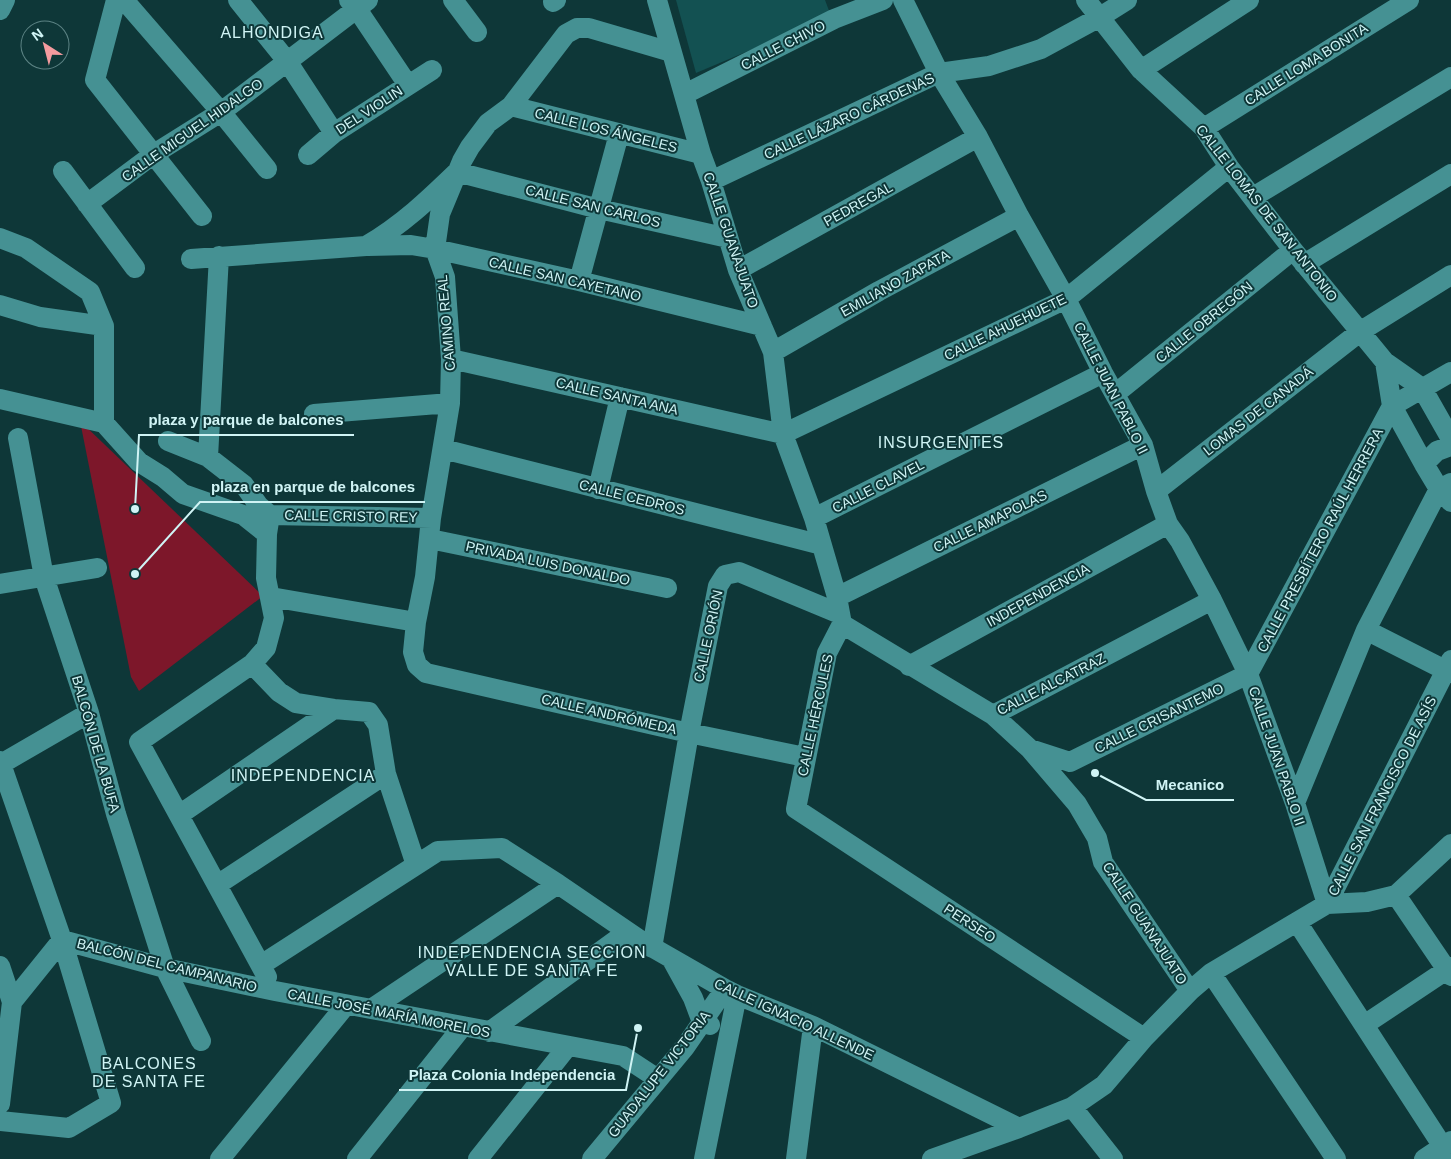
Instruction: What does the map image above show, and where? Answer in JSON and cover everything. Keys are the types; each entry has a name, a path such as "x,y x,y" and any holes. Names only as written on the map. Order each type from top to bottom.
{"street":[{"path":"0,10 5,0"},
{"path":"116,0 95,80 202,216"},
{"path":"124,0 222,112 268,169"},
{"path":"238,0 287,61 334,133"},
{"path":"453,0 477,32"},
{"name":"CALLE GUANAJUATO","path":"657,0 701,154 738,270 773,352 783,434 814,518 840,612"},
{"name":"CALLE CHIVO","path":"685,94 834,19 883,0"},
{"name":"CALLE JUAN PABLO II","path":"903,0 939,73 978,138 1019,216 1066,298 1103,373 1143,445 1168,524 1180,541 1212,600 1248,674 1294,803 1327,904"},
{"name":"CALLE LOMAS DE SAN ANTONIO","path":"1086,0 1141,70 1204,128 1230,167 1299,257 1385,362 1422,388 1451,438"},
{"name":"CALLE LÁZARO CÁRDENAS","path":"711,182 939,73 989,66 1041,49 1127,0"},
{"path":"1141,70 1249,0"},
{"name":"CALLE LOMA BONITA","path":"1204,128 1409,0"},
{"path":"358,3 408,85"},
{"name":"CALLE MIGUEL HIDALGO","path":"87,204 154,154 222,112 358,3"},
{"name":"CAMINO REAL","path":"416,665 413,652 416,622 425,577 431,518 450,403 451,358 445,277 435,249 440,214 457,172 470,147 488,123 511,106 566,34 577,28 588,28 671,52"},
{"name":"DEL VIOLIN","path":"308,155 334,133 432,70"},
{"path":"1253,197 1451,77"},
{"name":"CALLE LOS ÁNGELES","path":"511,106 701,154"},
{"path":"579,281 619,134"},
{"name":"PEDREGAL","path":"738,270 978,138"},
{"name":"CALLE AHUEHUETE","path":"783,434 1066,298 1230,167"},
{"path":"63,171 136,268"},
{"name":"CALLE SAN CARLOS","path":"457,172 599,209 728,238"},
{"name":"CALLE SAN CAYETANO","path":"366,246 389,233 457,172"},
{"name":"CALLE OBREGÓN","path":"1115,394 1299,257 1451,174"},
{"name":"EMILIANO ZAPATA","path":"773,352 879,291 1019,216"},
{"path":"0,238 26,248 90,292 104,326 104,423"},
{"name":"CALLE SAN CAYETANO","path":"191,259 366,246 411,245 579,281 762,326"},
{"path":"208,457 219,256"},
{"name":"LOMAS DE CANADÁ","path":"1156,491 1361,331 1451,275"},
{"path":"0,305 40,317 104,326"},
{"name":"CALLE SANTA ANA","path":"451,358 783,434"},
{"name":"CALLE LOMAS DE SAN ANTONIO","path":"1385,362 1392,406 1424,464 1447,492"},
{"path":"1392,406 1451,372"},
{"name":"CALLE CLAVEL","path":"814,518 1103,373"},
{"path":"598,488 620,397"},
{"path":"0,399 104,423 139,462 163,477 183,494 269,524"},
{"path":"314,414 450,403"},
{"name":"CALLE PRESBÍTERO RAÚL HERRERA","path":"1248,674 1392,406"},
{"name":"BALCÓN DE LA BUFA","path":"18,438 44,577 89,713 116,814 165,968 201,1041"},
{"path":"168,441 208,457 244,485 259,506 269,524 266,578 274,618 266,648 252,664 279,692 296,703 369,712 378,725 386,774 416,865 261,964"},
{"name":"CALLE AMAPOLAS","path":"840,612 1143,445"},
{"path":"1424,464 1437,450 1451,446"},
{"name":"CALLE CEDROS","path":"443,449 822,545"},
{"path":"1294,803 1366,630 1447,492"},
{"name":"CALLE CRISTO REY","path":"269,524 431,518"},
{"name":"INDEPENDENCIA","path":"909,666 1168,524"},
{"name":"PRIVADA LUIS DONALDO","path":"430,539 667,588"},
{"path":"0,584 98,568"},
{"name":"CALLE ORIÓN","path":"652,948 689,733 718,586 725,575 739,572 840,612"},
{"path":"271,597 416,622"},
{"name":"CALLE ALCATRAZ","path":"840,612 909,666 993,715 1212,600"},
{"name":"CALLE HÉRCULES","path":"796,808 827,653 840,612"},
{"path":"1366,630 1449,668"},
{"name":"CALLE JOSÉ MARÍA MORELOS","path":"252,664 139,742 275,991 622,1056 658,1079"},
{"name":"CALLE ANDRÓMEDA","path":"416,665 426,673 689,733 805,757"},
{"name":"CALLE SAN FRANCISCO DE ASÍS","path":"1327,904 1449,668"},
{"name":"CALLE CRISANTEMO","path":"1070,762 1248,674"},
{"path":"179,815 334,709"},
{"path":"0,1121 69,1128 111,1103 62,940 1,762 89,713"},
{"name":"CALLE GUANAJUATO","path":"993,715 1030,750 1077,804 1097,838 1103,862 1190,991"},
{"path":"1030,750 1070,762 1077,804"},
{"path":"216,885 386,774"},
{"name":"PERSEO","path":"796,808 1144,1038"},
{"path":"932,1159 1072,1107 1104,1085 1144,1038 1190,991 1212,973 1327,904 1367,902 1396,894 1451,844"},
{"name":"CALLE IGNACIO ALLENDE","path":"416,865 438,851 502,848 652,948 731,992 813,1026 1019,1128"},
{"path":"371,1009 558,884"},
{"path":"1364,1025 1450,970 1396,894"},
{"path":"1297,922 1448,1149 1424,1159"},
{"path":"489,1032 628,932"},
{"name":"BALCÓN DEL CAMPANARIO","path":"12,1002 62,940 165,968 275,991"},
{"path":"671,958 693,998 702,1022 730,1031"},
{"path":"0,966 12,1002 0,1104"},
{"path":"1212,973 1336,1159"},
{"name":"GUADALUPE VICTORIA","path":"592,1159 685,1047 702,1022 731,992"},
{"name":"GUADALUPE VICTORIA","path":"704,1159 730,1031 731,992"},
{"path":"220,1159 346,1005"},
{"path":"357,1159 463,1026"},
{"path":"796,1159 813,1026"},
{"path":"478,1159 568,1046"},
{"path":"1072,1107 1113,1159"}],"shaded area":[{"path":"80,421 263,596 139,691 131,677"}],"building":[{"path":"676,0 825,0 831,16 696,73"}],"place":[{"name":"plaza y parque de balcones","path":"135,509"},
{"name":"plaza en parque de balcones","path":"135,574"},
{"name":"Mecanico","path":"1095,773"},
{"name":"Plaza Colonia Independencia","path":"638,1028"}],"district":[{"name":"ALHONDIGA","path":"272,32"},
{"name":"INSURGENTES","path":"941,442"},
{"name":"INDEPENDENCIA","path":"303,775"},
{"name":"INDEPENDENCIA SECCION VALLE DE SANTA FE","path":"532,961"},
{"name":"BALCONES DE SANTA FE","path":"149,1072"}]}
